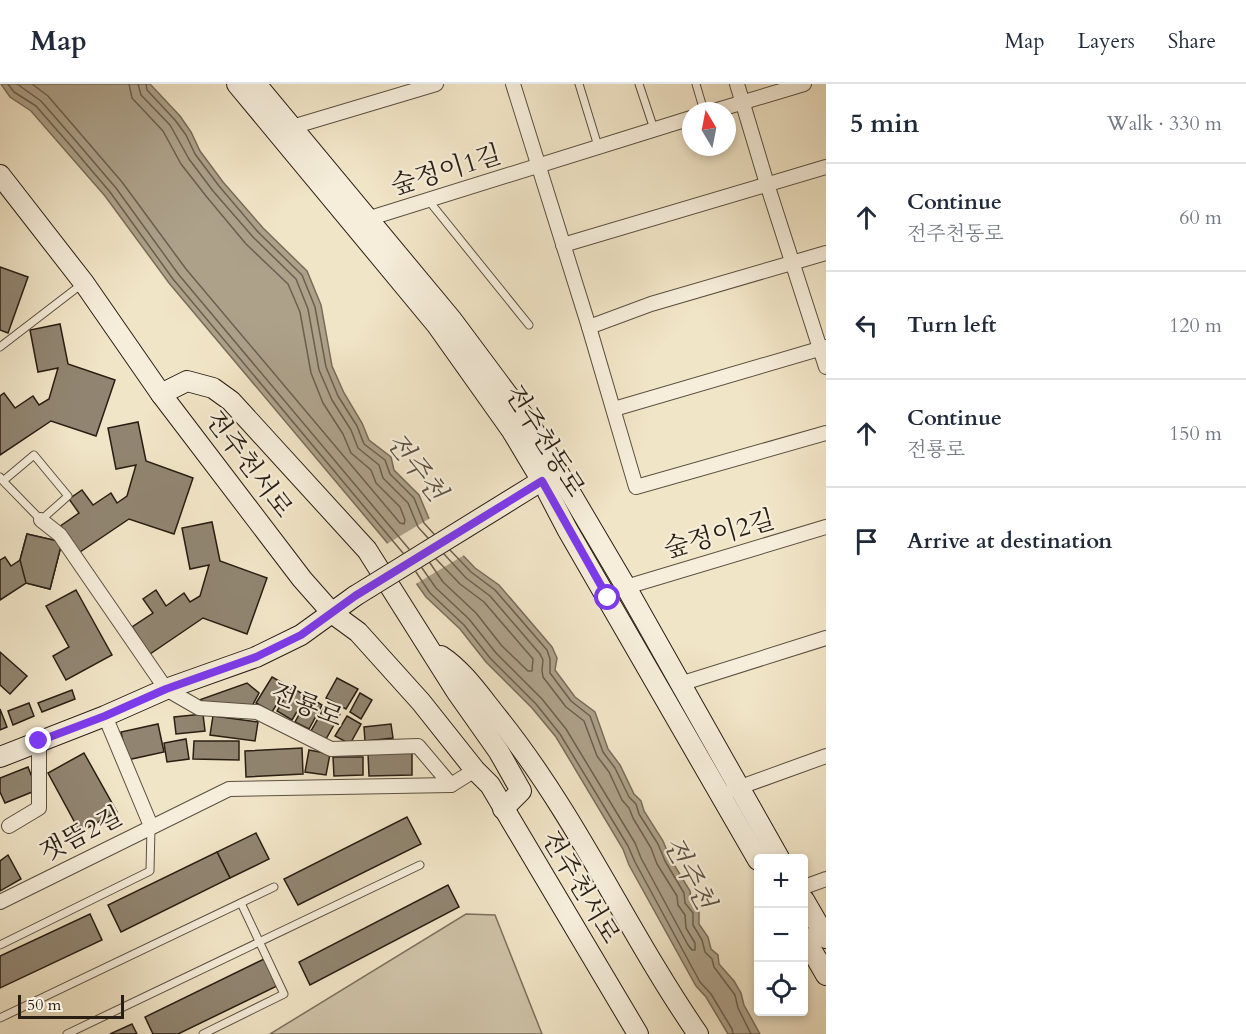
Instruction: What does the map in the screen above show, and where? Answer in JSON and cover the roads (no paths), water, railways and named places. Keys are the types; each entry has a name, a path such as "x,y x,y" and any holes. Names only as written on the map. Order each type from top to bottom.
{"street":[{"name":"전주천동로","path":"237,84 436,324 544,479 626,587 680,684 756,854"},
{"name":"전주천동로","path":"256,84 452,320 531,426 544,479 567,529 729,791 776,854"},
{"path":"292,127 436,84"},
{"name":"숲정이1길","path":"513,84 636,487 826,433"},
{"path":"737,84 766,184 823,348 826,367"},
{"path":"736,104 804,84"},
{"path":"654,129 682,121"},
{"name":"숲정이1길","path":"367,219 654,129"},
{"path":"562,245 826,167"},
{"name":"전주천서로","path":"0,175 84,283 161,394 302,579 332,613 358,632 421,702 475,770 490,785 638,1034"},
{"path":"589,327 651,304 826,253"},
{"path":"614,409 823,348"},
{"path":"161,394 187,381 213,388 231,401 367,550 432,649 456,691 499,752 521,791 503,809"},
{"name":"전룡로","path":"0,757 105,716 166,689 256,657 301,635 355,596 544,479"},
{"path":"42,520 60,535 166,689"},
{"name":"숲정이2길","path":"626,587 826,527"},
{"path":"680,684 826,638"},
{"path":"432,649 456,666 552,789 651,960 698,1034"},
{"name":"전룡로","path":"166,689 200,708 257,712 331,749 418,746 451,784"},
{"path":"105,716 151,826 229,789 451,784 475,770"},
{"path":"9,826 39,808 39,741"},
{"path":"729,791 826,756"},
{"name":"잿뜸2길","path":"0,902 151,826"},
{"path":"808,886 826,879"},
{"path":"808,907 826,938"},
{"path":"808,944 826,975"}],"lane":[{"path":"579,84 598,146"},
{"path":"639,84 654,129"},
{"path":"696,84 701,102"},
{"path":"429,201 529,325"},
{"path":"0,346 84,283"},
{"path":"34,455 68,496 42,520 2,479 34,455"},
{"path":"0,945 150,871 151,826"},
{"path":"67,1034 420,865"},
{"path":"0,1018 274,887"},
{"path":"203,1034 284,994 241,903"}],"water":[{"path":"1,84 150,84 180,116 200,151 223,182 263,228 307,271 321,305 332,366 369,440 391,457 394,470 419,495 430,521 475,568 499,585 552,647 557,658 555,670 575,697 595,712 608,749 620,765 634,794 641,801 644,811 690,891 691,900 699,912 699,924 708,937 711,949 718,955 719,964 741,993 744,1005 760,1034 728,1034 706,997 696,986 629,865 623,849 556,737 532,708 486,662 460,629 426,597 390,546 169,283 105,196 31,111 10,97"}],"water label":[{"name":"전주천","path":"416,467"},
{"name":"전주천","path":"689,873"}]}
